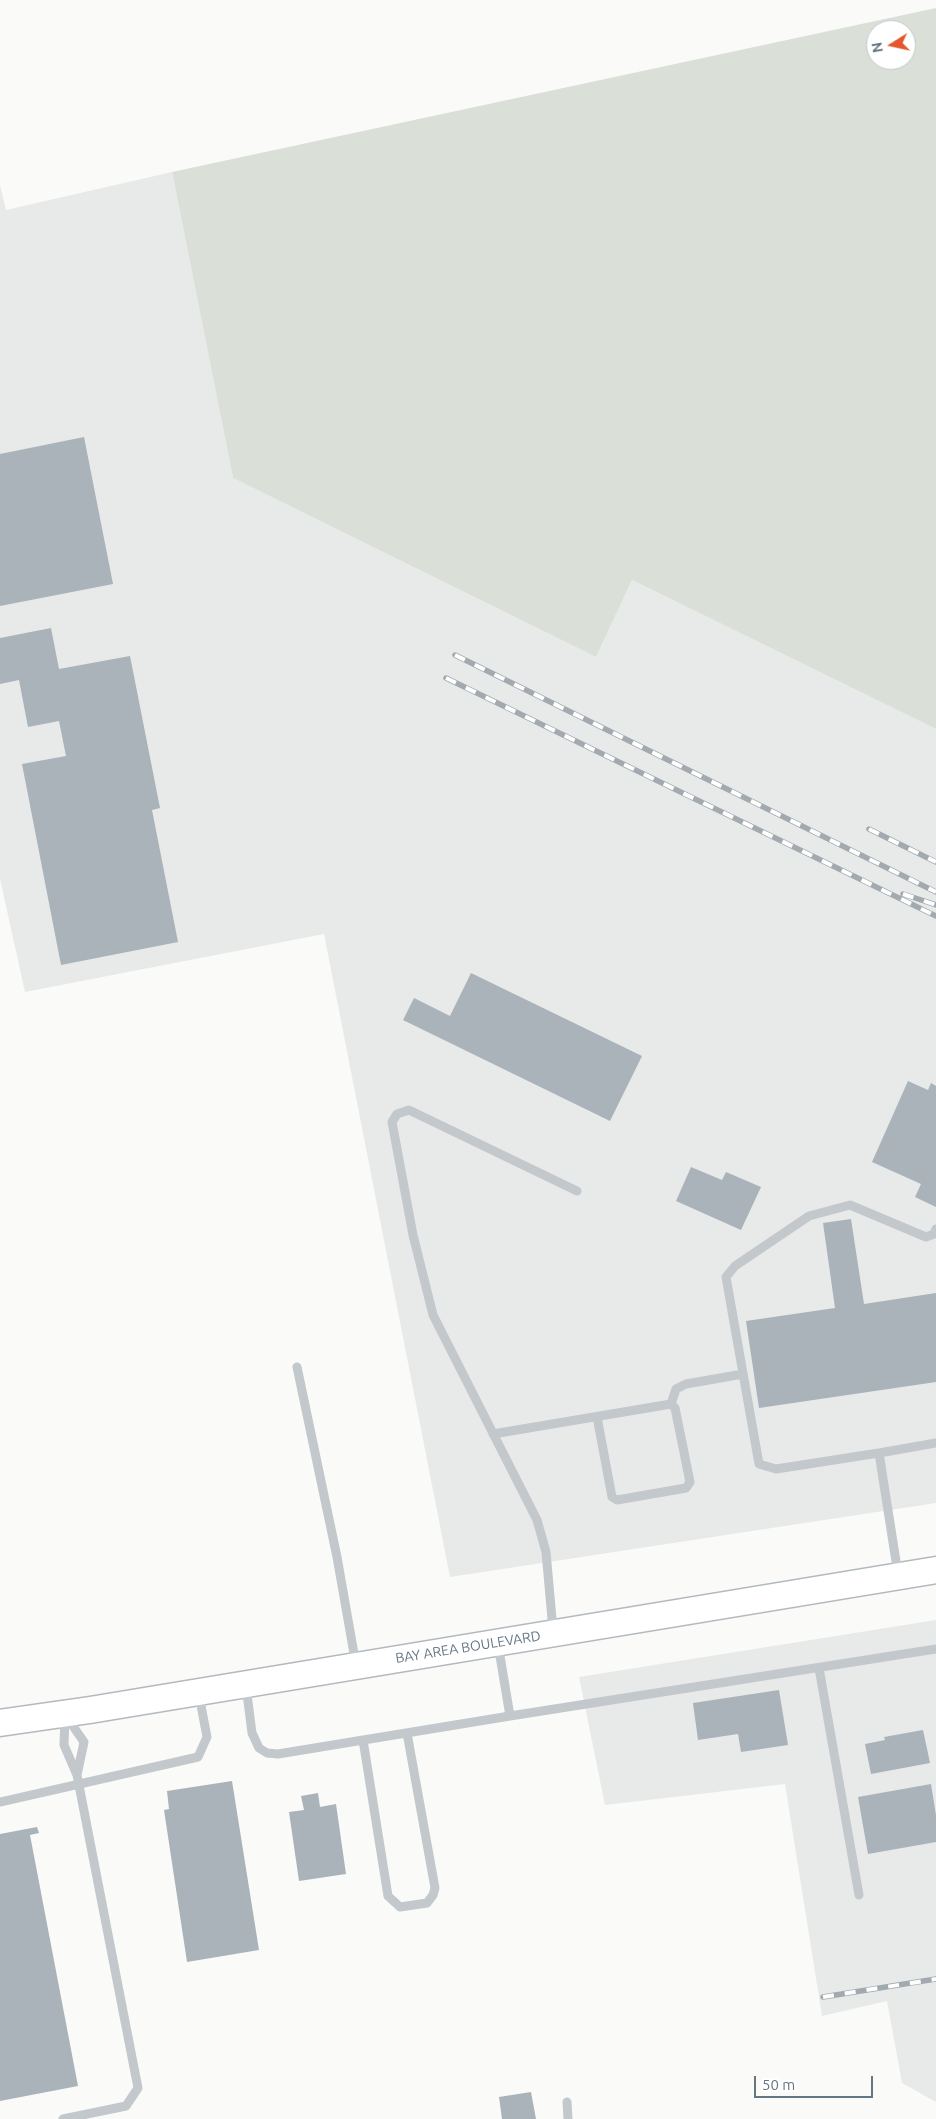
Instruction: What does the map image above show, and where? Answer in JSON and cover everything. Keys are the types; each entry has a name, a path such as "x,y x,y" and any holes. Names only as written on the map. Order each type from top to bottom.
{"main road":[{"name":"BAY AREA BOULEVARD","path":"0,1723 65,1714 936,1570"}],"lane":[{"path":"553,1633 546,1552 537,1520 433,1315 413,1236 392,1122 397,1114 409,1110 577,1191"},
{"path":"936,1229 934,1234 926,1237 850,1205 809,1216 735,1266 726,1277 759,1464 776,1469 936,1443"},
{"path":"297,1368 337,1557 356,1665"},
{"path":"671,1404 676,1389 686,1384 743,1374"},
{"path":"493,1434 671,1404"},
{"path":"597,1417 612,1497 617,1500 686,1488 690,1482 675,1408 671,1404"},
{"path":"879,1453 899,1576"},
{"path":"498,1642 510,1716"},
{"path":"246,1684 252,1732 259,1748 267,1753 278,1754 936,1649"},
{"path":"819,1668 859,1895"},
{"path":"0,1802 78,1780 198,1757 206,1737 198,1692"},
{"path":"65,1714 84,1742 78,1780"},
{"path":"62,2119 126,2106 138,2088 78,1780 64,1745 65,1714"},
{"path":"363,1740 388,1896 400,1907 426,1903 433,1895 435,1888 407,1733"},
{"path":"567,2102 568,2119"}],"shaded area":[{"path":"936,8 936,729 632,580 596,657 233,478 172,172 866,23 866,70 916,70 916,20 880,20"},
{"path":"172,172 233,478 596,657 632,580 936,729 936,1503 450,1577 324,934 25,992 0,879 0,185 6,210"},
{"path":"936,1620 936,2102 902,2083 887,2001 822,2016 785,1784 605,1805 579,1677"}],"building":[{"path":"84,437 113,584 0,606 0,454"},
{"path":"51,628 59,669 130,656 160,808 152,810 178,942 61,965 22,764 66,756 59,721 28,727 19,680 0,684 0,638"},
{"path":"471,973 642,1056 610,1121 403,1020 414,998 450,1016"},
{"path":"908,1081 928,1090 931,1083 936,1086 936,1207 915,1197 921,1184 872,1162"},
{"path":"691,1167 722,1180 726,1172 761,1187 741,1230 676,1201"},
{"path":"851,1219 864,1304 936,1293 936,1382 759,1408 746,1321 835,1308 823,1223"},
{"path":"779,1690 788,1745 741,1752 738,1734 698,1740 693,1703"},
{"path":"923,1730 930,1763 871,1774 865,1744 885,1740 884,1737"},
{"path":"232,1781 259,1950 187,1962 164,1810 169,1809 167,1791"},
{"path":"931,1784 936,1815 936,1842 868,1854 858,1797"},
{"path":"318,1793 320,1807 336,1804 346,1874 299,1881 289,1812 304,1810 301,1796"},
{"path":"37,1827 39,1833 30,1835 78,2086 0,2101 0,1834"},
{"path":"531,2092 536,2119 502,2119 499,2097"}],"railway":[{"path":"455,655 936,892"},
{"path":"446,678 936,916"},
{"path":"869,829 936,862"},
{"path":"903,894 936,905"},
{"path":"823,1997 936,1979"}]}
